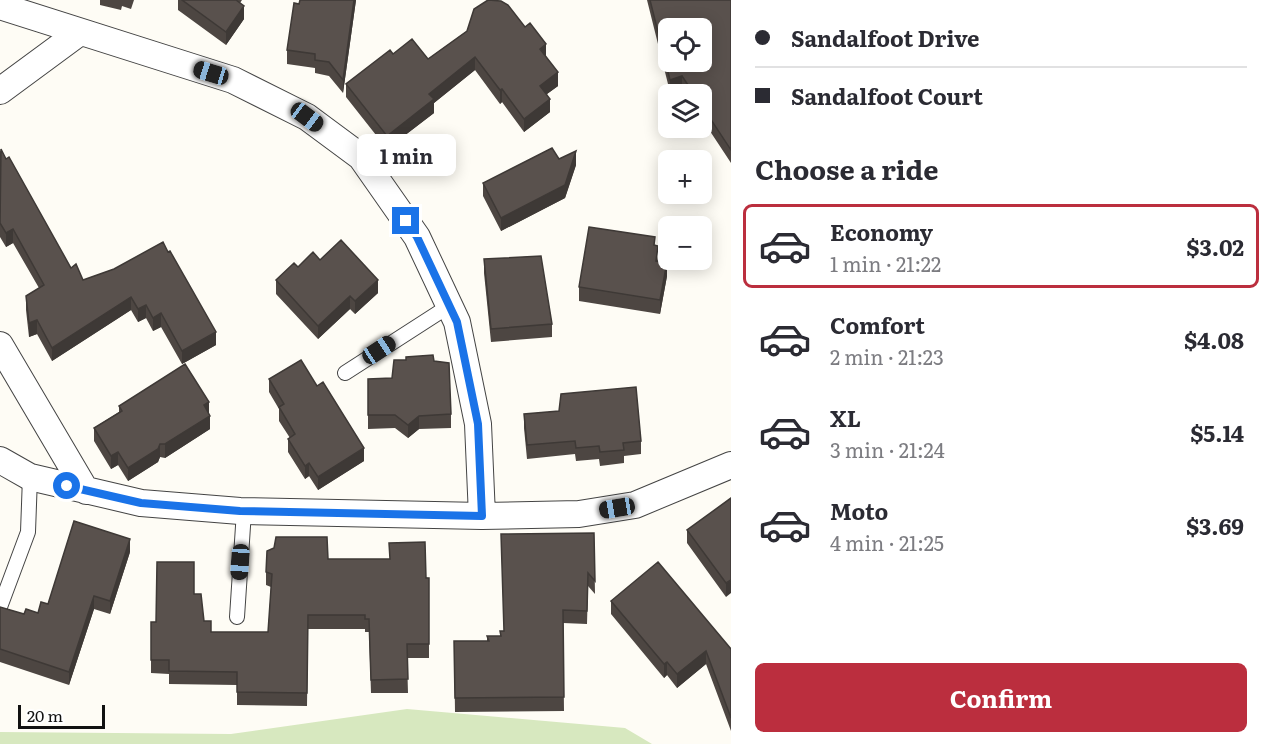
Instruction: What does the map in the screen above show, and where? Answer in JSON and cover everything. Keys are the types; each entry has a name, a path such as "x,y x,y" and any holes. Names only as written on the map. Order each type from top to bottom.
{"street":[{"path":"0,6 233,80 307,117 361,157 417,237 457,322 478,424 482,516"},
{"path":"0,91 80,32"},
{"path":"0,345 86,491"},
{"path":"0,460 30,477 141,503 244,511 482,516 579,514 635,505 731,465"}],"lane":[{"path":"345,373 449,306"},
{"path":"0,607 28,532 30,477"},
{"path":"237,617 244,511"}],"green space":[{"path":"407,709 625,728 652,744 0,744 0,732 231,734"}],"building":[{"path":"182,0 236,0 244,6 226,32"},
{"path":"300,0 354,0 343,80 329,62 315,60 315,54 287,50 294,3 299,4"},
{"path":"488,0 501,1 508,5 525,27 530,23 546,44 540,49 558,72 540,86 550,99 524,119 475,57 429,94 434,99 387,136 346,84 390,50 393,54 412,39 428,59 467,31 474,9"},
{"path":"650,0 731,0 731,150 712,121 712,84 687,84 682,76 670,80 668,72 712,72 712,18 658,18 658,32"},
{"path":"552,148 559,159 576,151 565,185 501,218 483,183"},
{"path":"1,149 6,159 9,157 71,268 76,264 83,280 114,269 163,242 216,332 182,351 161,313 153,318 146,305 138,309 131,297 52,348 37,320 29,323 26,296 44,285 13,229 6,233 0,223"},
{"path":"589,227 655,237 654,245 658,246 656,261 658,261 658,270 666,270 660,300 579,287"},
{"path":"341,240 378,280 355,301 350,296 318,326 276,280 294,263 298,267 313,252 320,260"},
{"path":"541,256 552,324 491,329 484,259"},
{"path":"433,355 434,361 449,363 451,414 419,416 408,425 395,415 368,415 368,379 392,378 394,360"},
{"path":"301,360 317,386 323,382 364,448 318,477 309,463 305,466 288,439 295,434 279,407 284,404 269,379"},
{"path":"185,364 209,402 204,405 210,416 165,444 160,444 158,449 128,468 118,452 111,456 94,428 122,411 119,406"},
{"path":"636,387 641,441 623,443 624,450 600,452 599,446 576,448 575,441 527,445 524,414 559,411 561,394"},
{"path":"731,498 731,580 726,583 687,530"},
{"path":"74,521 130,539 110,601 94,596 69,672 0,649 0,607 24,614 26,609 38,613 41,602 48,604"},
{"path":"594,533 595,581 588,573 587,611 563,610 564,697 455,698 454,641 489,641 487,636 501,636 500,631 504,631 501,534"},
{"path":"276,537 327,537 328,559 390,559 389,543 425,542 426,578 429,578 429,644 407,644 408,679 371,680 369,619 365,619 365,615 308,615 307,693 237,692 237,672 169,671 169,660 151,660 151,622 156,622 157,562 194,562 194,594 201,594 204,621 211,621 211,632 268,632 272,574 266,572 267,551 274,548"},
{"path":"658,562 731,649 731,718 706,651 677,674 667,662 664,664 611,601"}],"route":[{"path":"67,486 141,503 240,511 482,516 478,424 457,322 417,237 406,221"}]}
